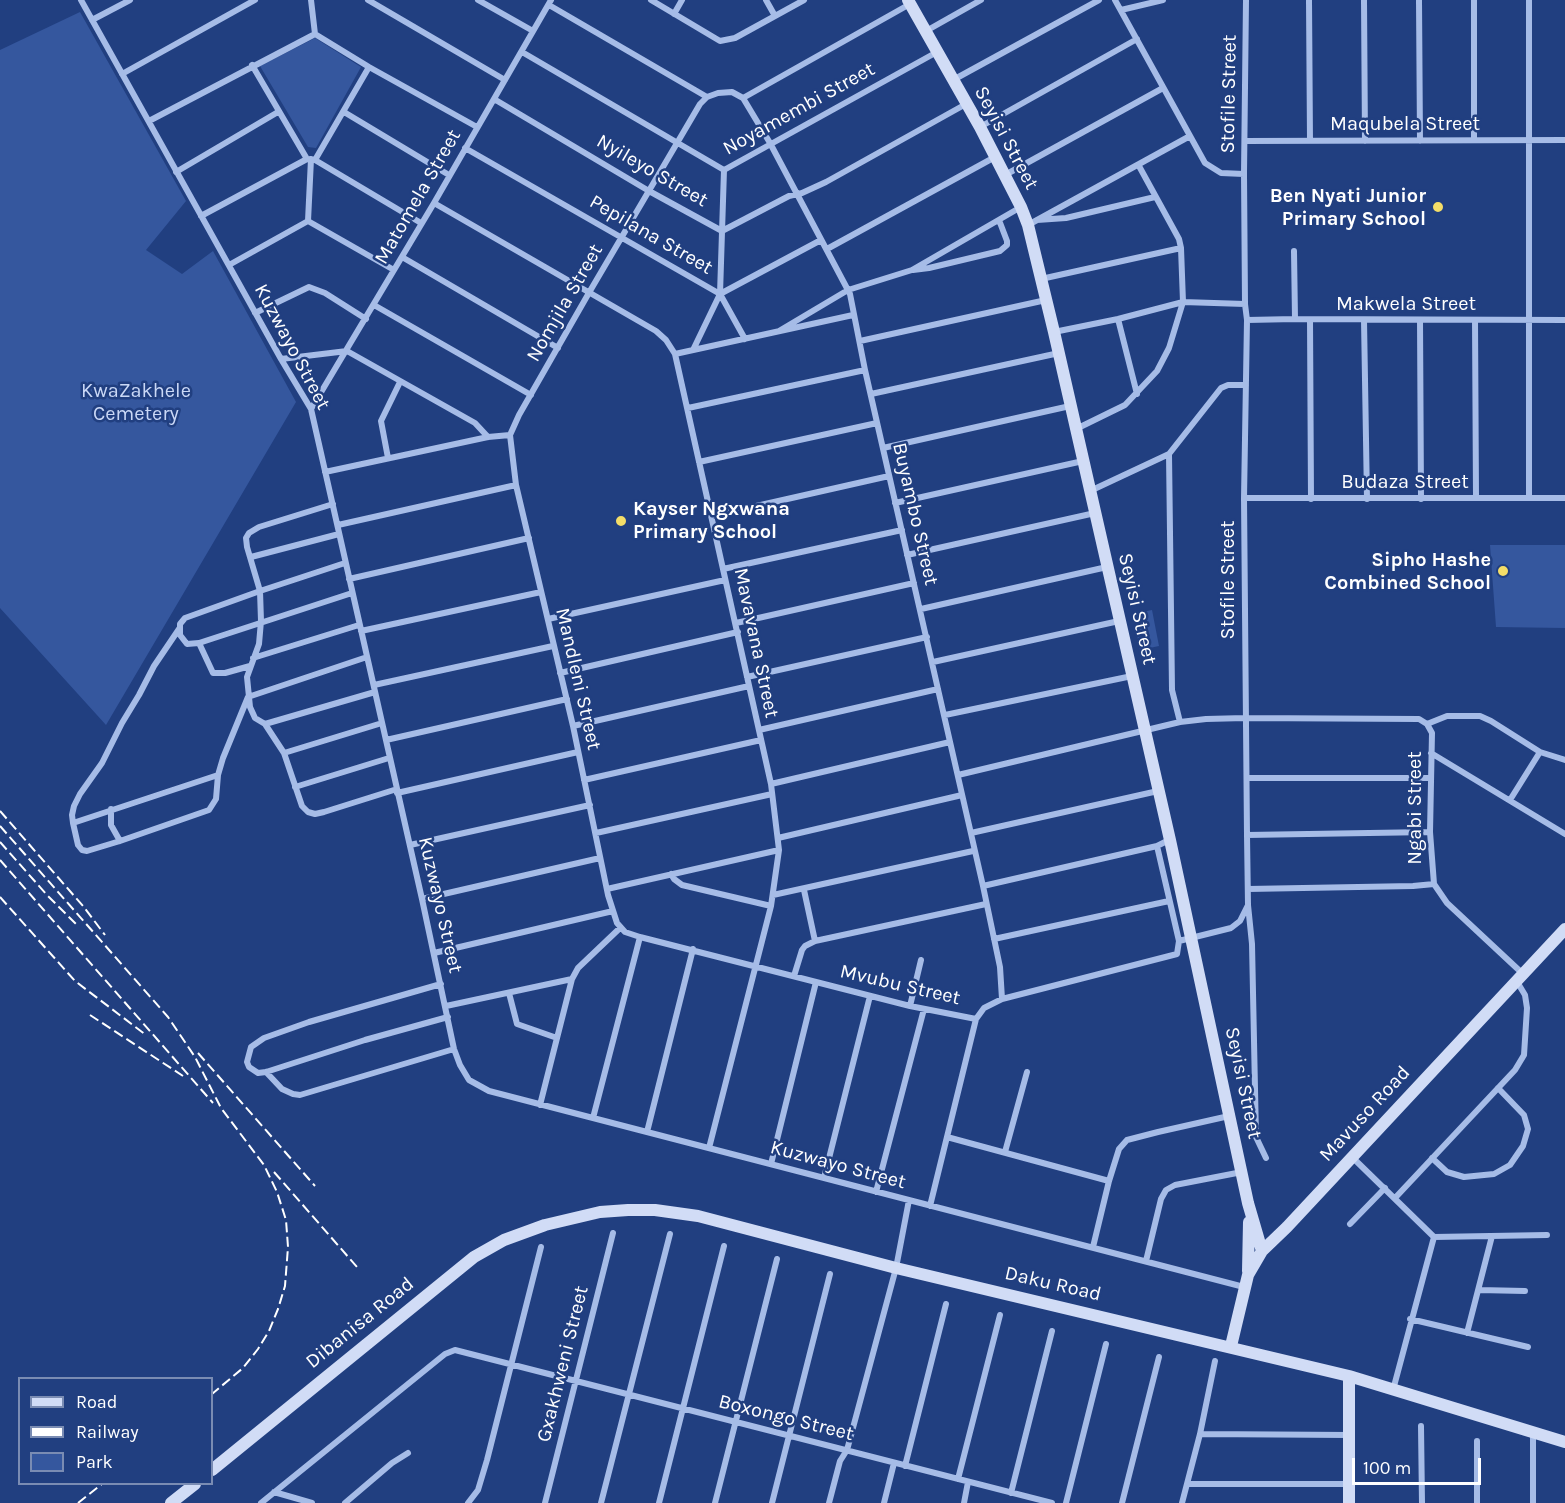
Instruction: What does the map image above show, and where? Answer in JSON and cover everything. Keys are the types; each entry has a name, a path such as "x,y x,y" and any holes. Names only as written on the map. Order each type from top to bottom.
{"street":[{"name":"Kuzwayo Street","path":"81,0 311,410 454,1049 464,1072 477,1086 540,1105 1146,1261 1246,1281"},
{"path":"92,20 130,0"},
{"path":"122,74 255,0"},
{"path":"303,0 313,0 315,34"},
{"path":"368,0 505,80"},
{"path":"478,0 532,32"},
{"path":"651,0 720,40 735,38 804,0"},
{"path":"674,14 682,0"},
{"path":"766,0 776,16"},
{"path":"925,31 981,0"},
{"path":"953,80 1099,0"},
{"path":"1115,0 1205,163 1221,173 1244,174"},
{"path":"1121,10 1163,0"},
{"name":"Stofile Street","path":"1246,0 1244,174 1247,320 1244,498 1248,905 1252,944 1256,1137 1266,1158"},
{"path":"1309,0 1310,141"},
{"path":"1364,0 1365,141"},
{"path":"1419,0 1420,141"},
{"path":"1474,0 1474,140"},
{"path":"1529,0 1530,498"},
{"path":"550,2 707,97 726,91 743,98 909,2"},
{"name":"Matomela Street","path":"311,410 550,2"},
{"name":"Seyisi Street","path":"909,2 980,127 1021,207 1032,223 1040,279 1059,353 1170,840 1185,939 1230,1116 1248,1203 1262,1251"},
{"path":"149,121 315,34"},
{"path":"315,34 477,127"},
{"path":"980,127 1137,39"},
{"name":"Noyamembi Street","path":"522,52 723,170 938,52"},
{"path":"252,65 278,112 311,160 421,223"},
{"path":"201,216 311,160 344,112 369,67"},
{"path":"1004,176 1163,88"},
{"name":"Nomjila Street","path":"510,435 590,291 700,104 707,97"},
{"name":"Buyambo Street","path":"743,98 770,143 848,290 983,886 1000,967 1002,999"},
{"name":"Nyileyo Street","path":"494,99 649,191 722,231 796,194 826,182 966,104"},
{"path":"176,171 278,112"},
{"path":"344,112 449,175"},
{"path":"1032,223 1190,136"},
{"name":"Maqubela Street","path":"1245,141 1565,140"},
{"name":"Pepilana Street","path":"465,148 720,294 820,240"},
{"path":"827,249 995,157"},
{"path":"308,220 311,160"},
{"path":"1075,429 1125,405 1137,394 1164,360 1183,302 1181,248 1176,232 1139,166"},
{"path":"693,350 720,294 723,170"},
{"path":"1032,223 1066,218 1155,197"},
{"name":"Mavavana Street","path":"434,203 656,331 666,339 675,354 771,784 779,850 771,906 708,1148"},
{"path":"912,270 1021,207"},
{"path":"229,265 308,220"},
{"path":"308,220 394,270"},
{"path":"779,331 848,290 912,270 1000,251 1007,241 999,220"},
{"path":"1040,279 1181,248"},
{"path":"1294,251 1295,318"},
{"path":"402,257 558,348"},
{"path":"255,313 309,286 325,293 366,319"},
{"path":"720,294 745,339"},
{"path":"860,341 1046,300"},
{"path":"1054,332 1118,320 1183,302 1245,304"},
{"path":"374,305 531,395"},
{"path":"675,354 853,315"},
{"name":"Makwela Street","path":"1247,320 1295,318 1310,320 1565,320"},
{"path":"1118,320 1137,394"},
{"path":"1310,320 1311,499"},
{"path":"1364,320 1367,499"},
{"path":"1420,320 1421,499"},
{"path":"1475,320 1476,498"},
{"path":"281,359 347,351 475,423 488,437"},
{"path":"871,394 1059,353"},
{"path":"688,408 865,370"},
{"path":"388,458 381,421 400,382"},
{"path":"1090,491 1170,454 1221,388 1246,384"},
{"path":"883,448 1070,406"},
{"path":"699,462 877,423"},
{"path":"326,472 488,437 510,435"},
{"name":"Mandleni Street","path":"510,435 516,485 567,699 607,889 620,928"},
{"path":"1170,454 1172,690 1180,722"},
{"path":"896,503 1083,461"},
{"path":"712,516 889,476"},
{"path":"338,525 516,485"},
{"name":"Budaza Street","path":"1244,498 1565,498"},
{"path":"333,504 253,530 249,533 246,542 260,591 261,621 259,644 247,677 248,697 255,718 265,724 284,753 304,809 315,814 324,813 397,791 578,752"},
{"path":"908,555 1095,513"},
{"path":"723,569 902,530"},
{"path":"251,557 339,534"},
{"path":"349,579 529,538"},
{"path":"345,563 185,618 154,666 102,763 72,810 78,845 82,850 87,851 209,810 216,799 218,775 226,751 248,697 367,657"},
{"path":"921,609 1107,567"},
{"path":"548,619 725,580"},
{"path":"736,623 914,583"},
{"path":"179,628 185,643 189,645 352,592"},
{"path":"253,658 360,628 541,592"},
{"path":"933,662 1120,621"},
{"path":"560,672 738,632"},
{"path":"747,677 927,637"},
{"path":"199,642 213,672 225,673 250,666"},
{"path":"265,724 374,689 553,646"},
{"path":"945,715 1132,676"},
{"path":"573,726 749,686"},
{"path":"759,730 938,690"},
{"path":"386,740 567,699"},
{"path":"1427,724 1447,716 1480,716 1540,753 1565,760"},
{"path":"958,775 1180,722 1206,718 1245,718"},
{"name":"Ngabi Street","path":"1245,718 1419,719 1427,724 1432,733 1430,832 1434,884 1447,903 1519,977"},
{"path":"284,753 382,723"},
{"path":"584,780 761,740"},
{"path":"771,784 950,742"},
{"path":"1431,753 1565,834"},
{"path":"1510,800 1540,753"},
{"path":"295,787 389,758"},
{"path":"73,824 111,809 218,775"},
{"path":"1247,778 1430,778"},
{"path":"971,833 1158,791"},
{"path":"596,833 772,794"},
{"path":"778,838 962,795"},
{"path":"410,845 590,805"},
{"path":"111,809 111,825 120,841"},
{"path":"1247,835 1430,832"},
{"path":"983,886 1157,846 1170,840"},
{"path":"1157,846 1169,901 1185,939 1237,925 1248,905"},
{"path":"607,889 779,850"},
{"path":"773,895 974,851"},
{"path":"422,899 600,858"},
{"path":"671,874 682,885 771,906"},
{"path":"1248,889 1434,884"},
{"path":"804,890 815,941"},
{"path":"994,939 1169,901"},
{"path":"794,976 805,945 815,941 986,904"},
{"path":"434,952 613,911"},
{"path":"540,1105 572,979 578,968 620,928"},
{"name":"Mvubu Street","path":"620,928 640,937 870,996 976,1019 984,1008 1002,999 1178,954 1185,939"},
{"name":"Mavuso Road","path":"1231,1347 1246,1281 1262,1251 1565,929"},
{"path":"593,1118 640,937"},
{"path":"647,1132 693,949"},
{"path":"910,1006 921,960"},
{"path":"1395,1198 1515,1070 1524,1055 1527,1008 1519,977"},
{"path":"446,1006 572,979"},
{"path":"771,1164 816,982"},
{"path":"441,984 309,1022 259,1040 251,1047 247,1062 249,1067 258,1073 266,1072 365,1040 448,1017"},
{"path":"509,993 517,1024 557,1038"},
{"path":"824,1178 870,996"},
{"path":"876,1192 924,1009"},
{"path":"930,1206 976,1019"},
{"path":"266,1072 286,1092 300,1095 454,1049"},
{"path":"1005,1152 1027,1072"},
{"path":"1432,1158 1447,1172 1464,1177 1485,1177 1510,1165 1520,1154 1528,1128 1524,1115 1498,1088"},
{"path":"1093,1247 1119,1149 1127,1140 1230,1116"},
{"path":"947,1137 1109,1181"},
{"path":"1352,1156 1434,1237 1547,1235"},
{"path":"1146,1261 1161,1199 1166,1190 1175,1185 1242,1172"},
{"path":"1350,1224 1385,1188"},
{"path":"829,1503 840,1461 847,1450 896,1268 909,1200"},
{"path":"1246,1281 1250,1228 1248,1203"},
{"name":"Daku Road","path":"545,1225 614,1210 655,1210 698,1216 896,1268 1349,1376 1533,1430 1565,1442"},
{"path":"1253,1219 1267,1230 1287,1227"},
{"name":"Dibanisa Road","path":"213,1469 474,1257 504,1240 545,1225"},
{"name":"Gxakhweni Street","path":"545,1503 613,1233"},
{"path":"601,1503 670,1234"},
{"path":"1467,1333 1492,1236"},
{"path":"1393,1390 1410,1319 1434,1237"},
{"path":"659,1503 724,1246"},
{"path":"468,1503 481,1483 541,1247"},
{"path":"715,1503 777,1259"},
{"path":"772,1503 830,1274"},
{"path":"1479,1290 1526,1292"},
{"path":"905,1466 946,1304"},
{"path":"958,1479 1000,1315"},
{"path":"1410,1319 1528,1347"},
{"path":"1011,1493 1052,1331"},
{"path":"1065,1503 1106,1344"},
{"name":"Boxongo Street","path":"274,1492 450,1351 629,1394 1052,1503"},
{"path":"1122,1503 1159,1358"},
{"path":"1182,1503 1200,1434 1215,1361"},
{"path":"1349,1376 1349,1503"},
{"path":"1421,1426 1422,1503"},
{"path":"1533,1430 1533,1503"},
{"path":"1200,1434 1349,1435"},
{"name":"Daku Road","path":"1547,1436 1565,1437"},
{"path":"1477,1441 1477,1503"},
{"path":"345,1503 392,1463 408,1453"},
{"path":"884,1503 894,1463"},
{"path":"964,1503 968,1482"},
{"path":"1188,1484 1349,1484"},
{"path":"171,1503 194,1485"},
{"path":"261,1503 274,1492 312,1503"}],"green space":[{"name":"KwaZakhele Cemetery","path":"80,12 186,201 146,250 182,274 213,251 296,402 106,725 0,608 0,50"},
{"path":"315,38 361,67 316,148 308,147 260,66"},
{"path":"1490,545 1565,545 1565,628 1496,627"},
{"path":"1152,610 1159,646 1140,650 1133,614"}],"railway":[{"path":"0,811 83,906 105,935"},
{"path":"0,826 168,1017 195,1057 221,1108 264,1165 277,1192 286,1220 288,1247 285,1286 278,1309 258,1349 243,1368 213,1393"},
{"path":"0,842 77,925"},
{"path":"0,860 213,1103"},
{"path":"0,897 75,981 146,1035"},
{"path":"90,1015 183,1076"},
{"path":"198,1053 315,1186"},
{"path":"274,1172 357,1267"},
{"path":"78,1503 101,1485"}],"place":[{"name":"Ben Nyati Junior Primary School","path":"1438,207"},
{"name":"Kayser Ngxwana Primary School","path":"621,521"},
{"name":"Sipho Hashe Combined School","path":"1503,571"}]}
